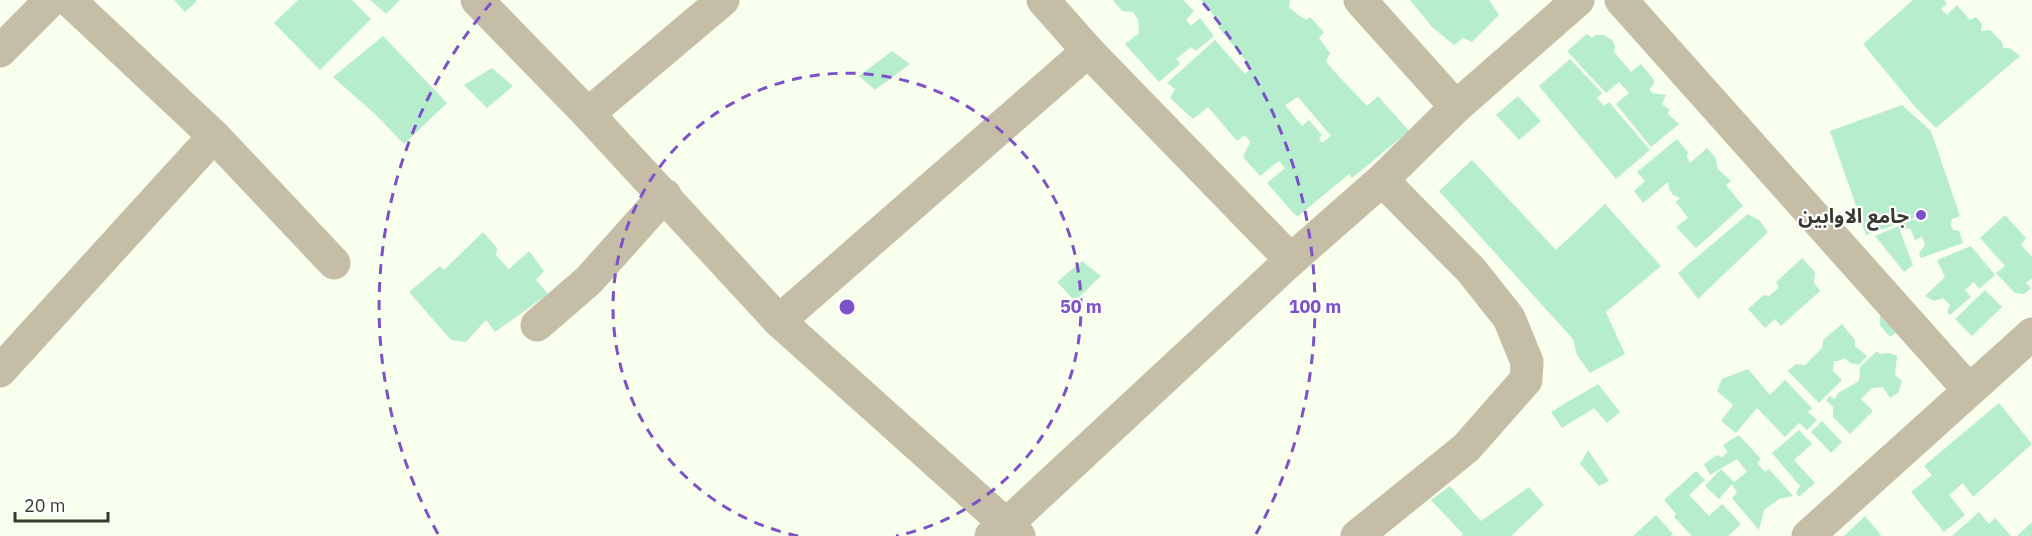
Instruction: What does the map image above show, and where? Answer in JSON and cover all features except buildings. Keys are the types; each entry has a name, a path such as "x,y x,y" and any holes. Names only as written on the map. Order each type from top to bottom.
{"street":[{"path":"0,51 51,0"},
{"path":"69,0 213,136 334,263"},
{"path":"477,0 665,195 779,321 1006,532 1291,260 1382,180 1455,106 1578,0"},
{"path":"588,114 723,0"},
{"path":"1043,0 1088,51 1291,260"},
{"path":"1360,0 1455,106"},
{"path":"1621,0 1969,390"},
{"path":"779,321 1088,51"},
{"path":"0,371 213,136"},
{"path":"1357,536 1466,448 1526,380 1527,362 1509,318 1470,270 1382,180"},
{"path":"537,325 588,281 665,195"},
{"path":"1808,536 1969,390 2026,352"}],"place":[{"name":"جامع الاوابين","path":"1921,215"}]}
